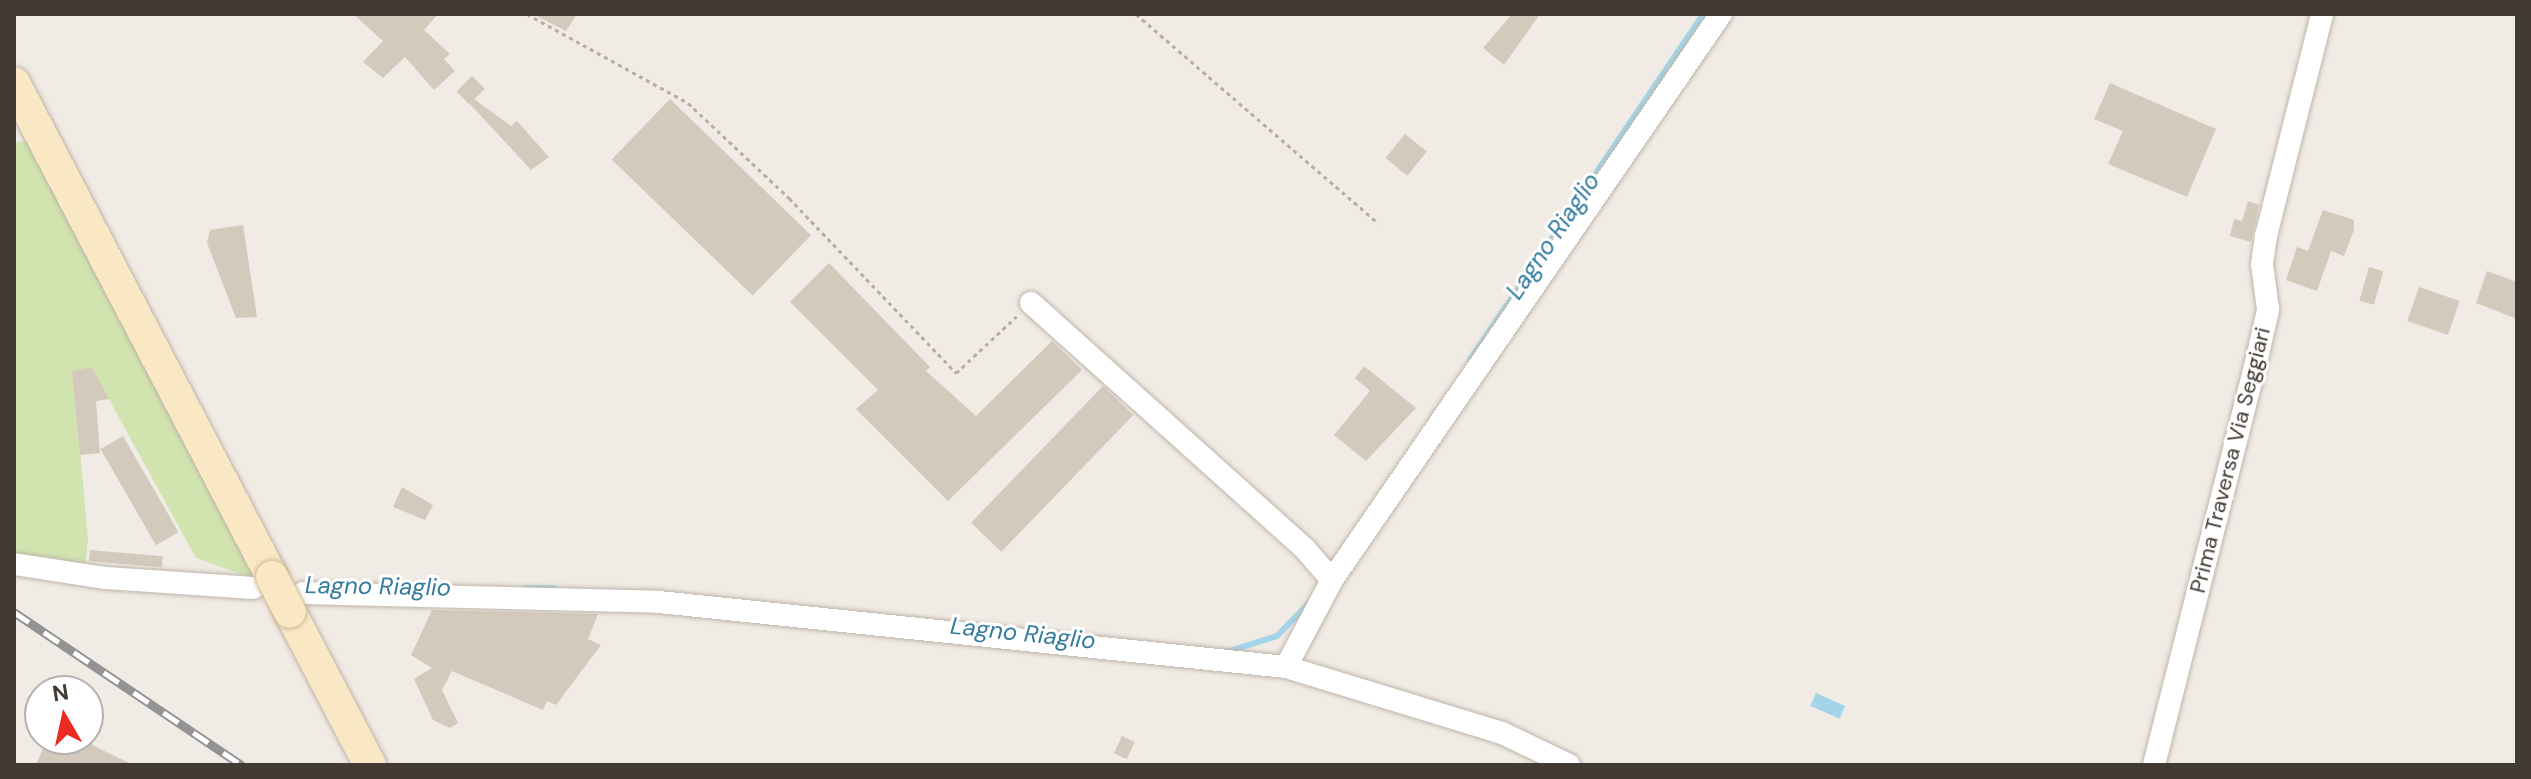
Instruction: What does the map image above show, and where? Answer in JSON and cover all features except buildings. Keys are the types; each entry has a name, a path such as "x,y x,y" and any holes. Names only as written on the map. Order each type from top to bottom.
{"main road":[{"path":"18,91 263,583 296,602 370,765"}],"street":[{"path":"1286,667 1332,580 1721,14"},
{"name":"Prima Traversa Via Seggiari","path":"2154,765 2260,345 2268,309 2262,264 2266,236 2322,14"},
{"path":"1031,303 1305,549 1332,580"},
{"path":"14,564 106,578 263,583"},
{"path":"296,602 659,602 1286,667 1502,733 1569,765"}],"path":[{"path":"527,14 688,103 789,198 956,373 1031,303"},
{"path":"1136,14 1378,223"}],"green space":[{"path":"29,140 255,579 196,558 109,399 76,403 88,540 85,567 14,556 14,143"}],"water":[{"path":"1816,693 1845,706 1840,719 1810,706"}],"waterway":[{"name":"Lagno Riaglio","path":"1470,360 1703,14"},
{"name":"Lagno Riaglio","path":"525,588 554,588"},
{"name":"Lagno Riaglio","path":"1226,652 1277,636 1310,602"}],"railway":[{"path":"14,612 242,765"}]}
